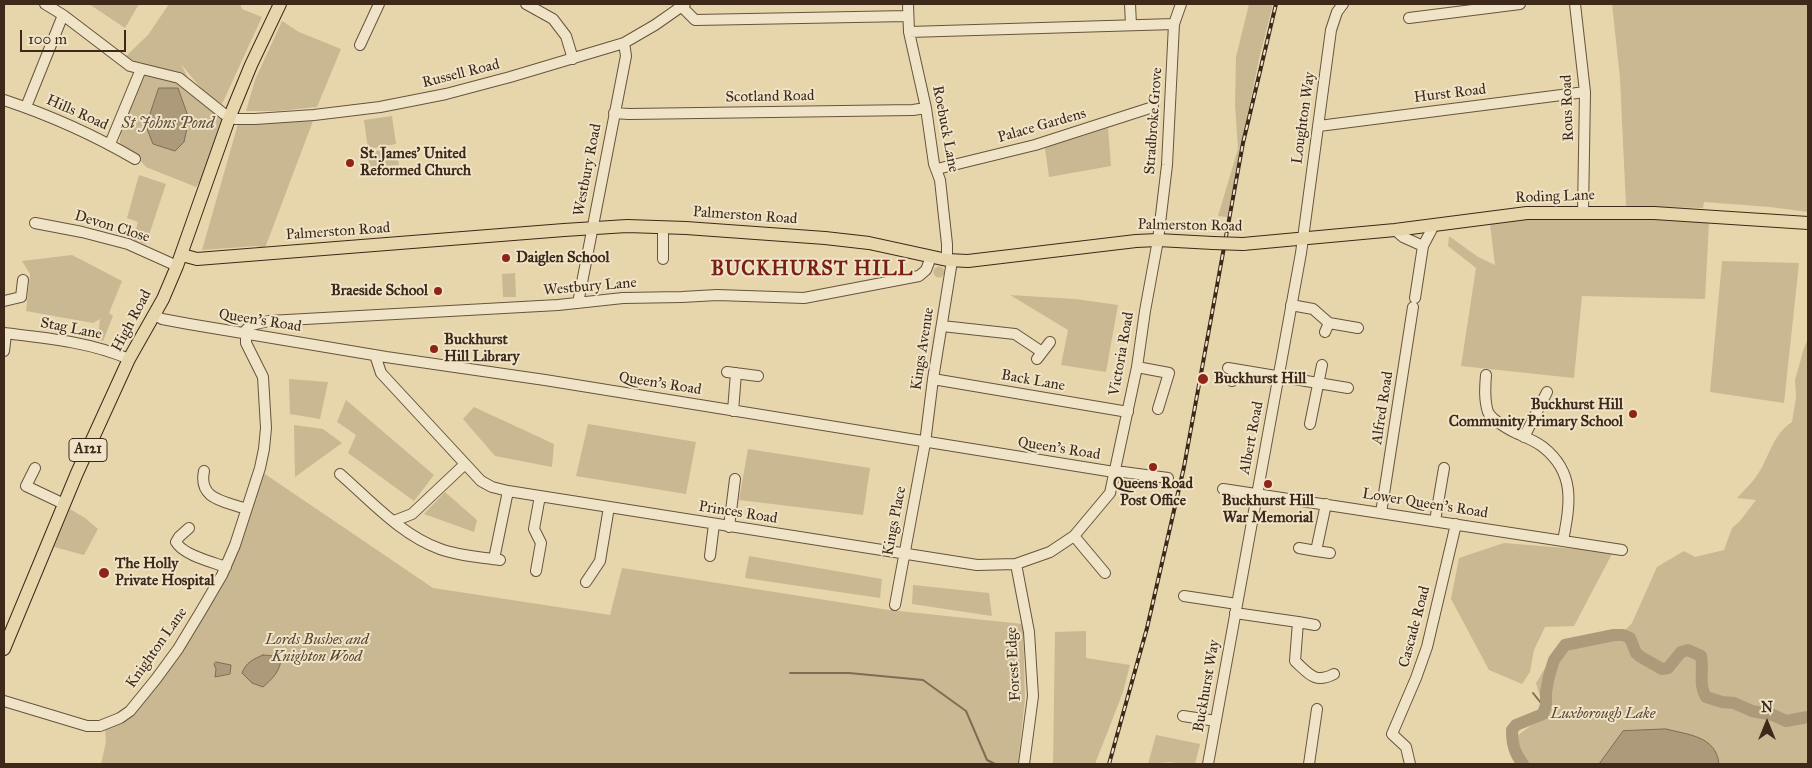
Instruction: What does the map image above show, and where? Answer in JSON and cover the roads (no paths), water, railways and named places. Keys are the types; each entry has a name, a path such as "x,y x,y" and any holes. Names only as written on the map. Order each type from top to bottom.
{"main road":[{"name":"High Road","path":"5,643 64,504 129,359 155,315 180,261 230,116 251,65 280,4"},
{"name":"Roding Lane","path":"1303,238 1395,230 1527,212 1654,213 1808,223"},
{"name":"Palmerston Road","path":"180,261 592,228 664,227 869,243 931,257 968,261 1118,242 1158,240 1243,244 1303,238"}],"street":[{"path":"360,45 379,4"},
{"path":"526,4 552,19 566,36 572,59"},
{"name":"Roebuck Lane","path":"908,4 908,32 926,108 950,260"},
{"path":"1130,4 1131,25"},
{"name":"Stradbroke Grove","path":"1158,240 1167,165 1174,24 1181,4"},
{"name":"Loughton Way","path":"1303,238 1331,30 1337,12 1343,4"},
{"path":"1409,18 1520,4"},
{"name":"Rous Road","path":"1574,4 1585,92 1584,212"},
{"path":"51,5 122,61 141,69 179,78 224,114 230,116"},
{"name":"Russell Road","path":"230,116 235,119 285,117 380,107 446,94 624,43 655,25 682,5"},
{"path":"682,5 695,20 908,16"},
{"path":"26,107 63,15"},
{"path":"908,32 1174,24"},
{"name":"Westbury Road","path":"578,303 626,56 624,43"},
{"path":"110,144 141,69"},
{"name":"Hurst Road","path":"1319,126 1585,92"},
{"name":"Hills Road","path":"4,100 26,107 110,144 135,159"},
{"name":"Palace Gardens","path":"937,169 1034,145 1153,107"},
{"name":"Scotland Road","path":"614,113 914,110 926,108"},
{"name":"Devon Close","path":"35,223 82,232 128,244 180,261"},
{"name":"Alfred Road","path":"1381,513 1423,246 1434,225"},
{"path":"663,258 664,227"},
{"path":"1395,230 1403,237 1423,246"},
{"name":"Albert Road","path":"1236,609 1303,238"},
{"name":"Victoria Road","path":"1114,472 1137,367 1144,311 1158,240"},
{"name":"Westbury Lane","path":"245,334 251,325 269,322 558,305 623,298 717,295 804,298 919,276 926,270 931,257"},
{"name":"Kings Avenue","path":"925,443 950,260"},
{"path":"4,301 20,298 23,280"},
{"path":"1291,305 1313,310 1327,327 1358,328"},
{"name":"Queen's Road","path":"155,315 162,319 245,334 733,410 925,443 1164,478"},
{"path":"942,326 1015,334 1040,356 1050,342"},
{"name":"Stag Lane","path":"4,351 5,333 91,346 129,359"},
{"name":"Knighton Lane","path":"4,701 87,726 100,726 120,718 130,711 167,665 226,567 260,468 266,428 263,377 246,343 245,334"},
{"name":"Princes Road","path":"375,355 381,374 481,481 492,487 729,527 977,565 1016,564 1050,552 1074,536 1110,493 1114,472"},
{"path":"1310,424 1322,365"},
{"path":"1137,367 1169,372 1158,409"},
{"path":"1232,381 1231,369 1348,388"},
{"path":"733,410 732,373 758,376"},
{"path":"1486,374 1490,394 1489,414 1504,427 1542,446 1560,464 1569,485 1569,509 1563,541"},
{"name":"Back Lane","path":"933,379 1128,412"},
{"path":"1524,436 1547,392"},
{"name":"Kings Place","path":"895,605 925,443"},
{"path":"394,521 412,514 465,464"},
{"path":"35,468 26,486 64,504"},
{"path":"1435,521 1444,468"},
{"path":"204,471 202,481 210,495 246,509"},
{"path":"340,474 405,531 442,550 497,560 508,491"},
{"path":"729,527 735,479"},
{"name":"Lower Queen's Road","path":"1223,488 1622,550"},
{"path":"536,571 541,543 534,529 540,496"},
{"path":"1316,551 1326,504"},
{"path":"586,582 600,561 609,507"},
{"path":"710,556 714,524"},
{"name":"Cascade Road","path":"1410,764 1406,747 1392,734 1427,647 1456,524"},
{"path":"189,528 179,537 176,542 178,546 194,555 226,567"},
{"path":"1074,536 1105,573"},
{"path":"1299,548 1330,553"},
{"name":"Forest Edge","path":"1016,564 1029,632 1033,696 1024,764"},
{"path":"1184,596 1315,625"},
{"name":"Buckhurst Way","path":"1208,764 1236,609"},
{"path":"1298,622 1295,661 1312,677 1324,679 1334,674"},
{"path":"1309,764 1317,709"},
{"path":"1183,716 1216,721"}],"water":[{"name":"St Johns Pond","path":"159,88 178,88 189,119 184,142 175,151 153,144 147,129"},
{"path":"263,655 276,656 281,659 277,671 263,687 252,683 242,673 248,664"},
{"path":"216,662 231,665 230,674 215,677 216,669 214,664"},
{"name":"Luxborough Lake","path":"1666,729 1692,735 1707,742 1717,755 1719,764 1599,764 1623,731"}],"waterway":[{"path":"1523,764 1514,748 1512,730 1516,725 1543,714 1546,705 1549,676 1554,660 1565,645 1614,635 1623,635 1630,638 1636,653 1662,669 1668,668 1681,652 1688,650 1701,656 1702,687 1706,697 1722,702 1734,703 1752,711 1773,715 1786,721 1808,717"},
{"path":"790,673 849,673 923,680 966,711 987,760 995,764"},
{"path":"1533,693 1545,708"}],"railway":[{"path":"1109,764 1147,628 1184,467 1243,143 1276,4"}],"place":[{"name":"St. James' United Reformed Church","path":"350,163"},
{"name":"Daiglen School","path":"506,258"},
{"name":"Braeside School","path":"438,291"},
{"name":"Buckhurst Hill Library","path":"434,349"},
{"name":"Buckhurst Hill","path":"1203,379"},
{"name":"Buckhurst Hill Community Primary School","path":"1633,414"},
{"name":"Queens Road Post Office","path":"1153,467"},
{"name":"Buckhurst Hill War Memorial","path":"1268,484"},
{"name":"The Holly Private Hospital","path":"104,573"}],"district":[{"name":"BUCKHURST HILL","path":"812,270"}],"park label":[{"name":"Lords Bushes and Knighton Wood","path":"317,648"}]}
